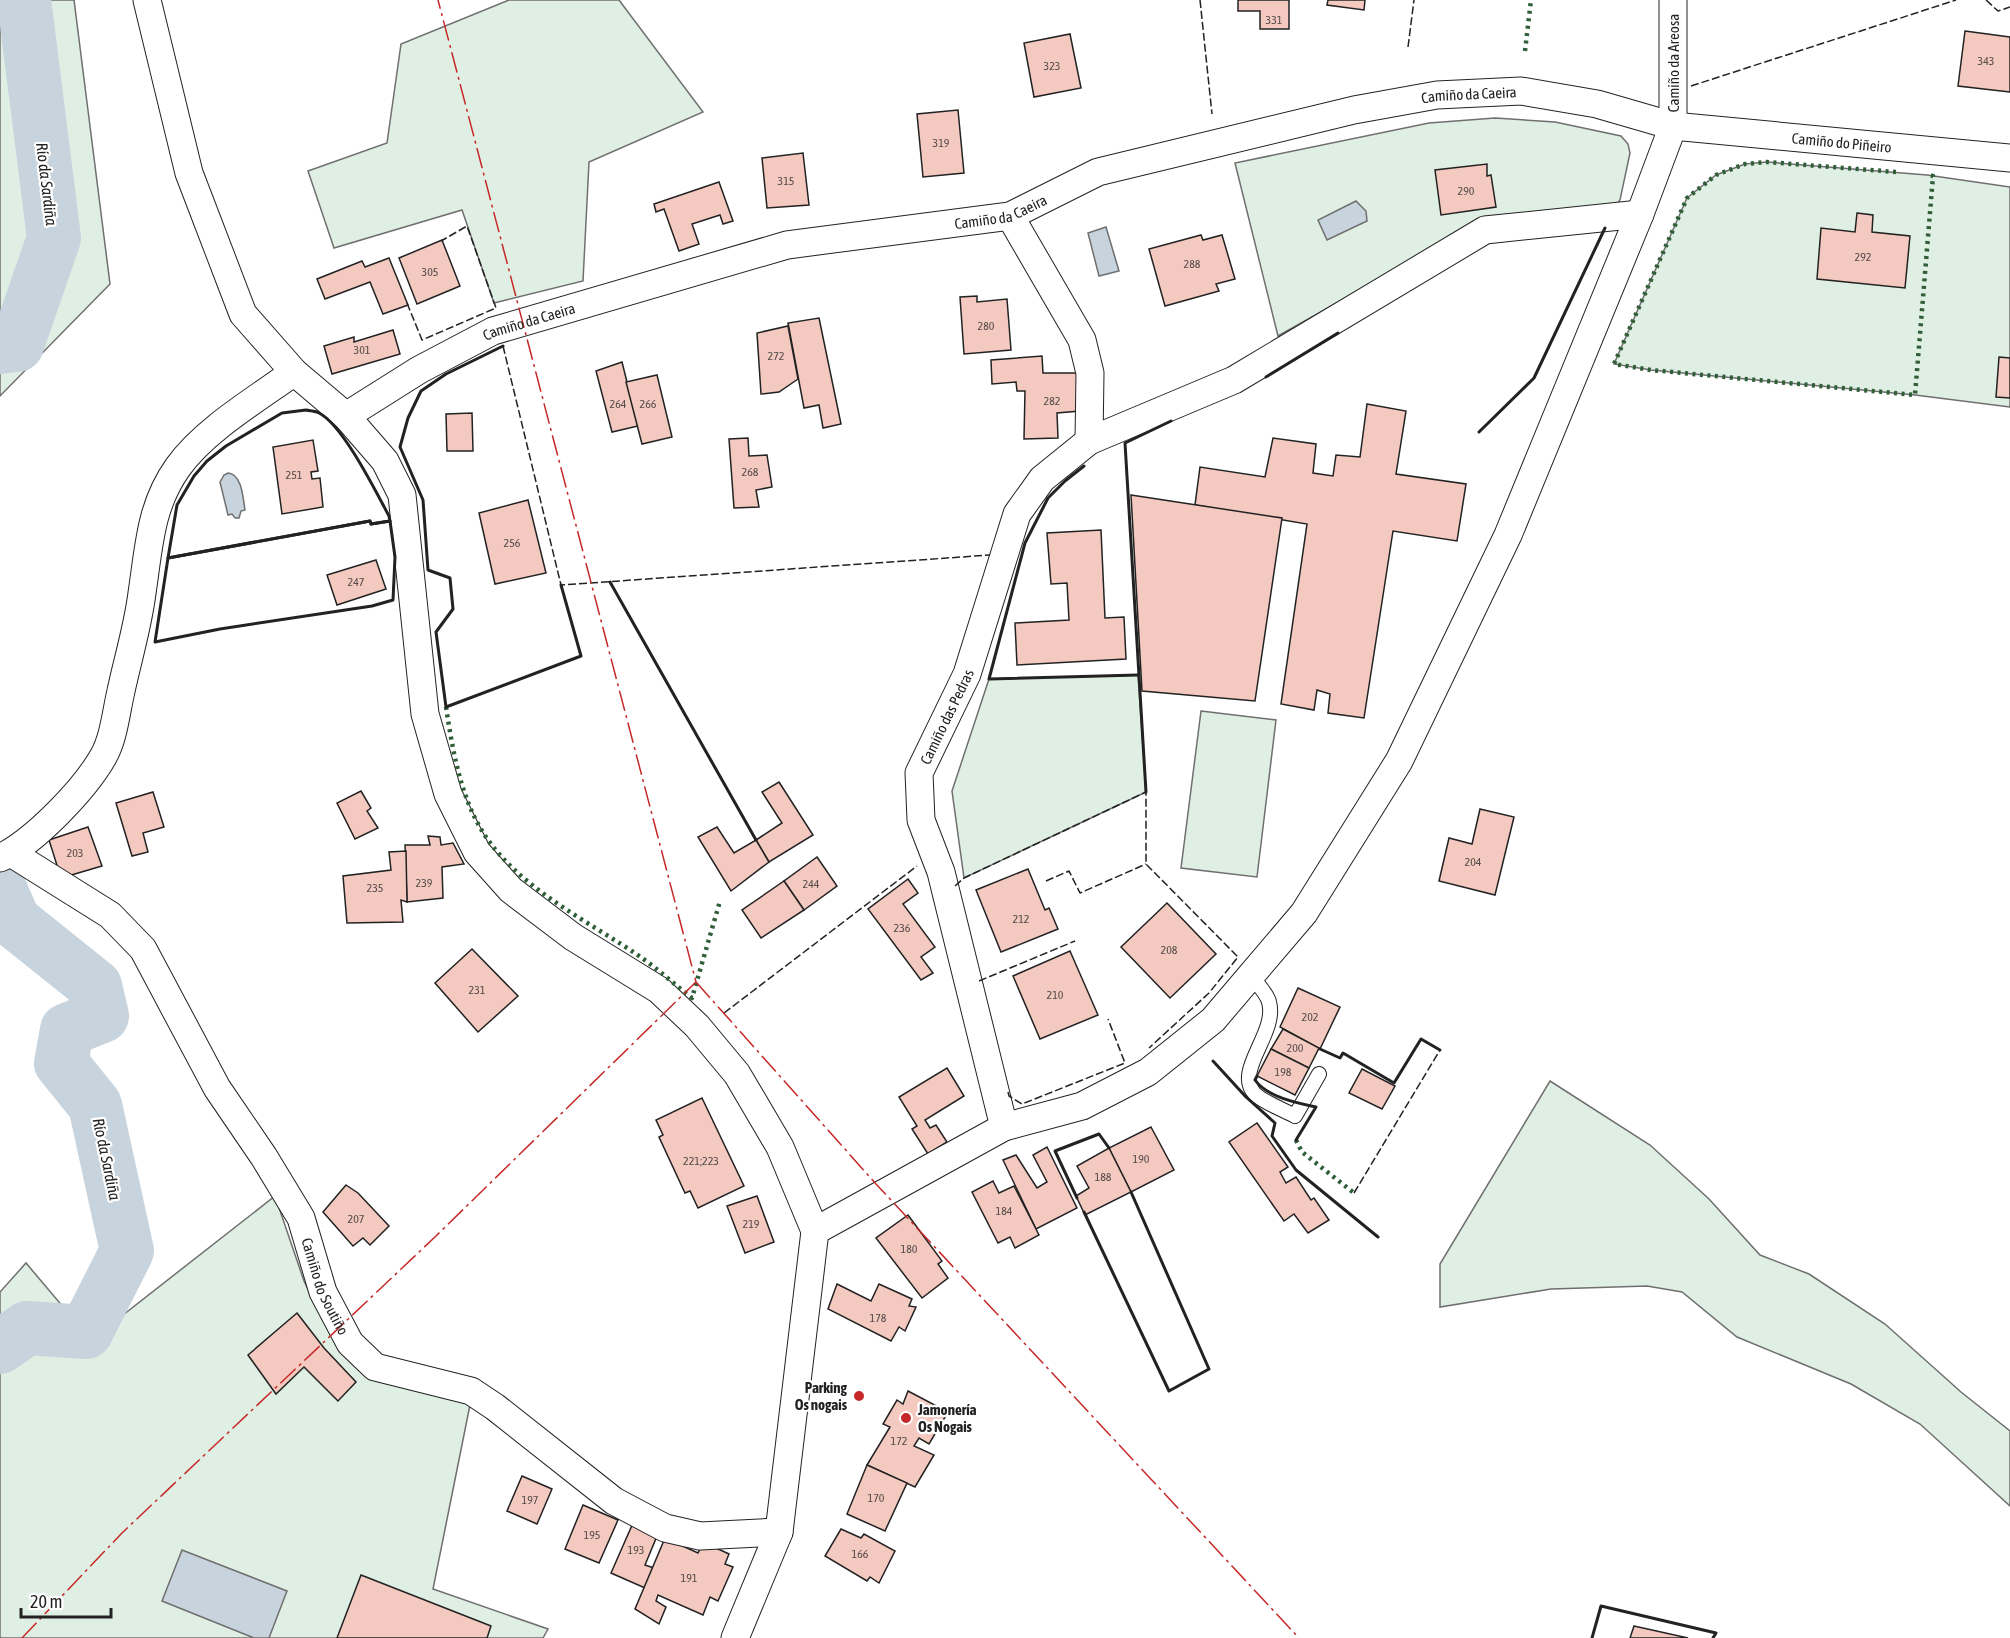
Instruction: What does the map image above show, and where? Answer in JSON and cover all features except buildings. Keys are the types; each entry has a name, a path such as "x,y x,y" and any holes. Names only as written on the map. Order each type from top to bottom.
{"street":[{"path":"147,0 189,173 243,314 294,372 346,417 385,461 402,495 425,714 448,794 477,852 511,890 573,937 659,990 697,1026 737,1074 780,1147 815,1231 779,1532 735,1638"},
{"name":"Camiño da Areosa","path":"815,1231 1004,1127 1082,1106 1148,1072 1213,1020 1304,913 1399,761 1508,535 1640,214 1672,126 1673,0"},
{"name":"Camiño da Caeira","path":"346,417 419,370 494,331 787,245 1010,216 1098,172 1354,110 1437,95 1521,91 1597,104 1672,126"},
{"name":"Camiño do Piñeiro","path":"1672,126 2010,158"},
{"name":"Camiño das Pedras","path":"1004,1127 941,872 921,820 919,773 967,674 1017,514 1042,479 1089,441 1234,380 1485,230 1640,214"},
{"path":"1010,216 1082,340 1090,373 1089,441"},
{"path":"5,856 30,838 78,791 104,756 113,727 142,595 151,526 157,506 177,468 200,441 294,372"},
{"name":"Camiño do Soutiño","path":"5,856 110,915 142,949 217,1088 264,1157 301,1218 323,1292 350,1343 375,1367 471,1391 495,1407 614,1501 665,1528 700,1536 779,1532"}],"lane":[{"path":"1251,975 1269,1002 1269,1028 1248,1071 1248,1083 1255,1094 1295,1116 1319,1074"}],"green space":[{"path":"0,0 74,0 110,284 0,396"},
{"path":"509,0 619,0 703,112 589,162 583,281 494,303 462,210 334,248 308,171 387,143 401,44"},
{"path":"1495,118 1555,122 1621,136 1628,144 1630,153 1620,200 1616,205 1481,222 1278,336 1235,163 1429,123"},
{"path":"1767,162 1927,175 2010,187 2010,407 1915,395 1651,370 1614,364 1687,198 1716,175 1745,164"},
{"path":"1138,675 1146,792 964,878 952,791 989,679"},
{"path":"1201,711 1276,720 1257,877 1181,868"},
{"path":"1550,1081 1650,1145 1709,1199 1760,1255 1809,1274 1885,1324 1961,1392 2010,1431 2010,1506 1920,1424 1851,1384 1737,1337 1682,1292 1647,1286 1551,1289 1440,1307 1440,1264"},
{"path":"275,1196 304,1281 331,1336 384,1383 471,1400 433,1589 548,1629 543,1638 0,1638 0,1292 26,1263 91,1340"}],"shaded area":[{"path":"1356,201 1366,211 1367,221 1327,240 1318,220"},
{"path":"1106,227 1119,271 1099,276 1088,233"},
{"path":"228,473 233,474 241,487 245,510 241,511 239,518 235,518 232,514 228,515 220,482"},
{"path":"182,1550 287,1591 269,1638 254,1638 162,1601"}],"waterway":[{"name":"Río da Sardiña","path":"0,347 17,345 54,238 24,0"},
{"name":"Río da Sardiña","path":"0,889 14,921 95,986 102,1016 67,1030 61,1063 95,1105 127,1251 86,1332 27,1328 0,1347"}],"hedge":[{"path":"1525,51 1531,0"},
{"path":"1896,172 1767,162 1745,164 1716,175 1687,198 1614,364 1651,370 1915,395 1933,176 1927,175"},
{"path":"446,707 465,795 477,822 491,844 509,864 551,899 655,967 692,998 720,901"},
{"path":"1296,1140 1302,1152 1354,1193"}],"fence":[{"path":"1200,0 1212,114"},
{"path":"1408,47 1414,0"},
{"path":"1691,86 1956,0"},
{"path":"1986,0 1998,11 2010,7"},
{"path":"407,303 422,340 496,308 467,226 441,241"},
{"path":"503,346 561,585 990,555"},
{"path":"955,886 964,878 1146,792 1146,864 1238,957 1209,993 1149,1048"},
{"path":"1046,881 1069,871 1080,893 1146,864"},
{"path":"724,1013 917,866"},
{"path":"979,981 1075,941"},
{"path":"1008,1092 1009,1096 1022,1104 1125,1063 1108,1019"},
{"path":"1354,1193 1440,1050"}],"wall":[{"path":"1479,432 1534,378 1605,228"},
{"path":"1266,377 1338,333"},
{"path":"503,346 446,374 421,391 408,418 400,447 423,500 428,570 450,578 453,609 436,632 446,707 581,656 561,585"},
{"path":"306,410 319,413 338,431 367,476 390,521 371,524 370,521 168,558 177,505 194,476 207,461 226,446 282,413 306,410"},
{"path":"1146,792 1125,443 1171,421"},
{"path":"1084,466 1048,498 1025,543 989,679 1138,675"},
{"path":"370,521 371,524 390,521 395,557 393,600 372,606 220,629 155,642 168,558 370,521"},
{"path":"610,582 756,840"},
{"path":"1320,1049 1340,1058 1343,1053 1394,1083 1421,1039 1440,1050"},
{"path":"1213,1061 1246,1097 1275,1123 1272,1136 1296,1170 1378,1237"},
{"path":"1257,1076 1255,1080 1267,1091 1316,1107 1296,1140"},
{"path":"1077,1198 1055,1151 1099,1134 1109,1148"},
{"path":"1084,1212 1169,1391 1209,1369 1131,1192"},
{"path":"1592,1638 1601,1606 1716,1633 1713,1638"}],"power":[{"path":"22,1638 122,1533 436,1236 696,982 438,0"},
{"path":"696,982 876,1184 1299,1638"}],"place":[{"name":"Parking Os nogais","path":"859,1396"},
{"name":"Jamonería Os Nogais","path":"906,1418"}]}
